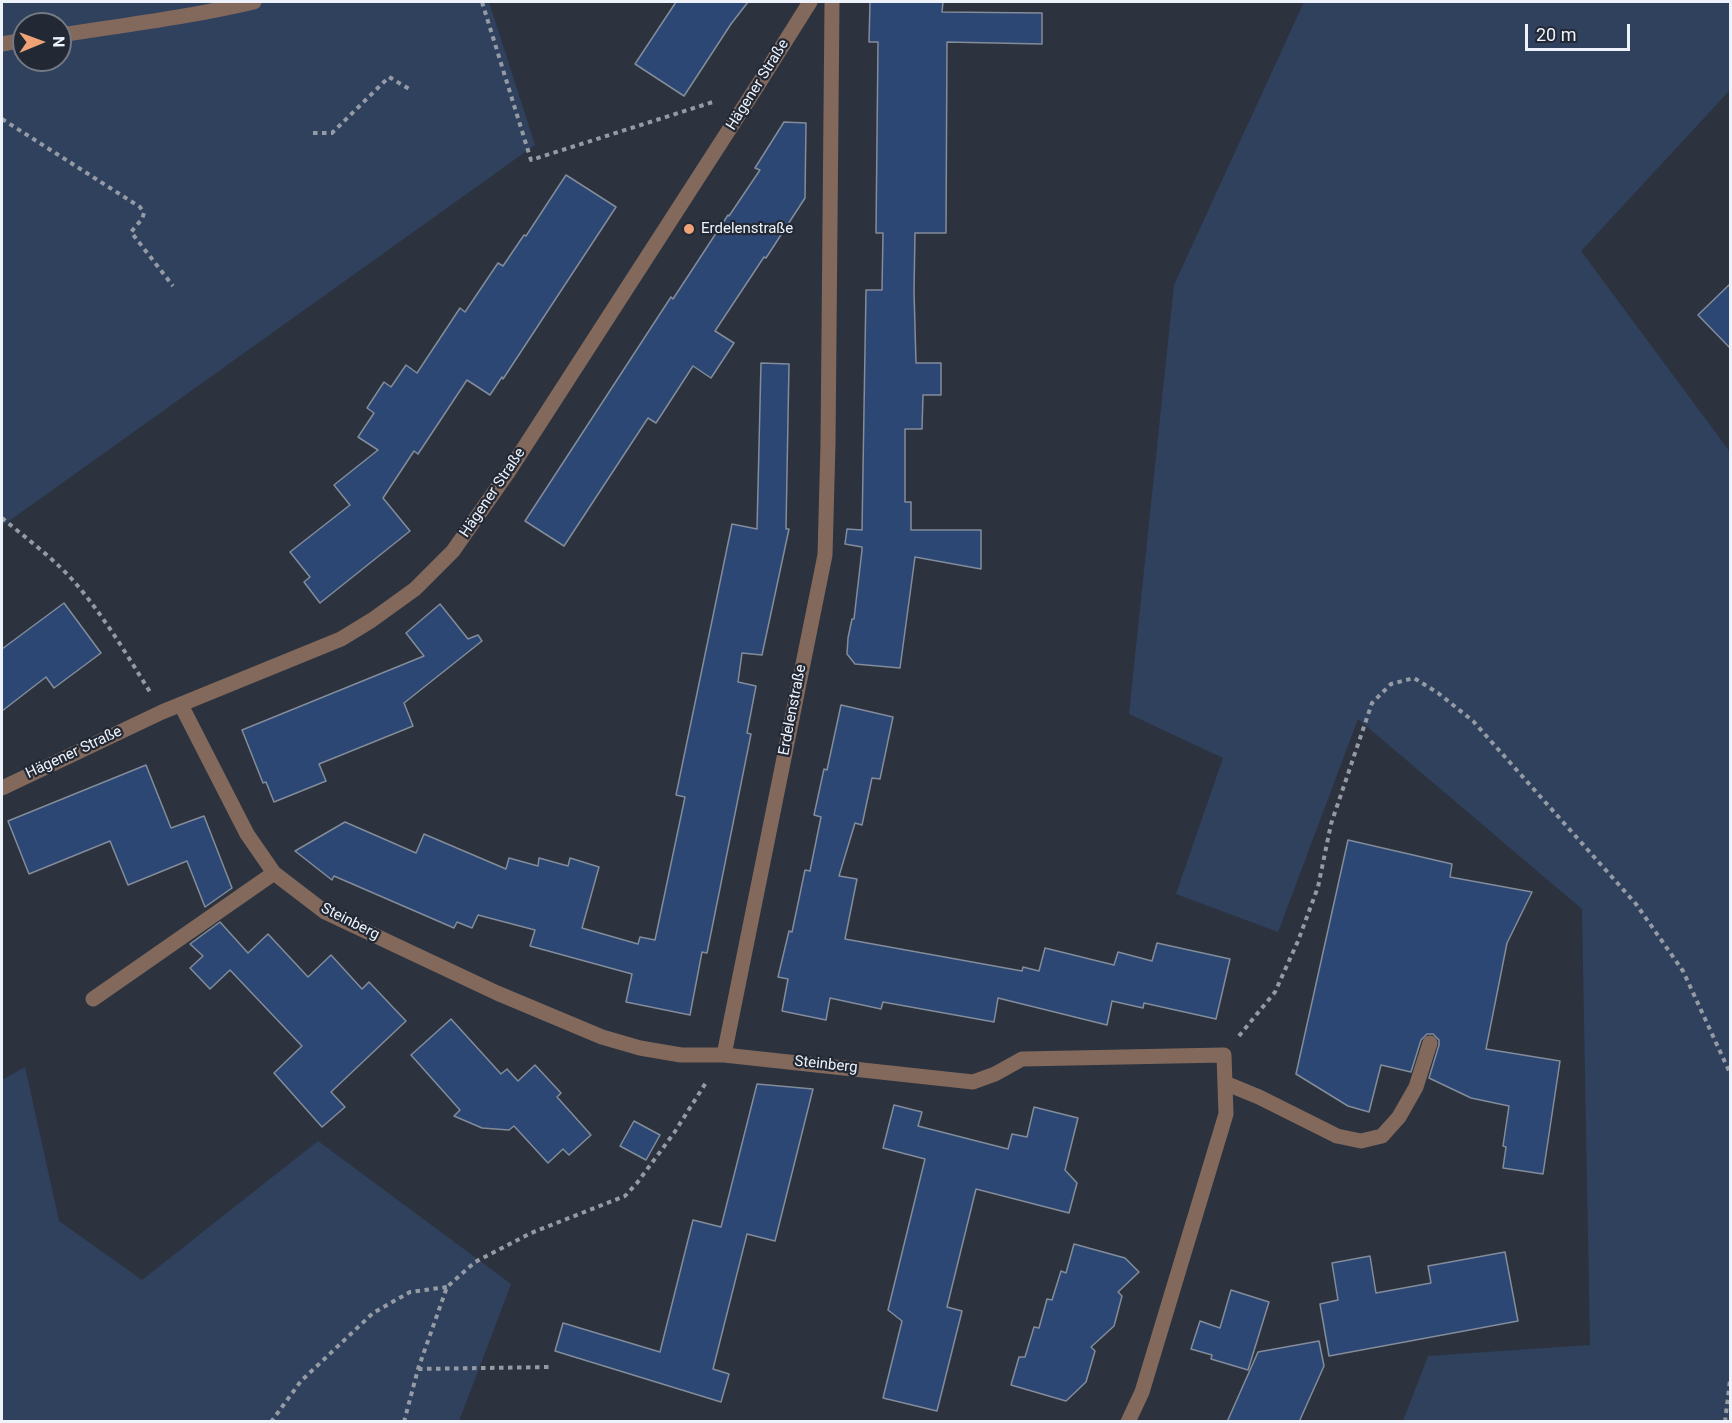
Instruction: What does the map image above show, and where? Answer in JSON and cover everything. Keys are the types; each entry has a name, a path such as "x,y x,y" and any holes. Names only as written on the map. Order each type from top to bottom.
{"street":[{"path":"72,33 159,21 254,2"},
{"name":"Hägener Straße","path":"2,788 162,712 341,639 415,589 453,551 509,471 810,2"},
{"name":"Erdelenstraße","path":"724,1055 825,555 832,2"},
{"name":"Steinberg","path":"181,705 247,834 274,873 325,912 497,993 602,1037 640,1048 681,1055 724,1055 973,1083 1022,1059 1224,1055"},
{"path":"93,999 274,873"},
{"path":"1225,1083 1259,1097 1337,1136 1361,1142 1382,1136 1400,1117 1416,1087 1430,1043"},
{"path":"1128,1422 1142,1392 1226,1114 1224,1055"}],"path":[{"path":"482,2 531,160 756,88"},
{"path":"313,134 332,134 389,77 411,90"},
{"path":"2,119 140,207 144,213 142,219 131,232 173,286"},
{"path":"2,518 76,584 112,630 162,712"},
{"path":"1224,1055 1275,992 1298,941 1318,887 1331,824 1372,703 1391,684 1414,678 1438,693 1473,721 1636,904 1683,970 1731,1073"},
{"path":"404,1422 418,1368 447,1287 474,1262 531,1233 625,1196 638,1183 674,1132 724,1055"},
{"path":"271,1422 301,1381 373,1313 410,1292 447,1287"},
{"path":"418,1368 551,1367"},
{"path":"1725,1422 1731,1380"}],"shaded area":[{"path":"2,2 489,2 535,145 2,526"},
{"path":"1304,2 1730,2 1730,90 1581,251 1730,452 1730,1421 1403,1421 1428,1356 1590,1345 1582,909 1358,719 1278,932 1176,894 1223,758 1129,714 1174,285"},
{"path":"25,1067 59,1221 142,1280 318,1141 511,1284 459,1421 2,1421 2,1080"}],"building":[{"path":"676,2 748,2 684,96 635,64"},
{"path":"870,2 943,2 942,12 1042,13 1042,44 947,42 946,233 915,233 914,291 916,363 941,363 941,395 923,395 922,429 905,429 905,502 911,502 911,530 981,530 981,569 915,557 900,668 855,664 847,654 848,638 852,619 854,619 862,550 862,547 845,544 847,529 862,530 866,290 882,290 883,233 876,233 878,42 869,42"},
{"path":"784,122 806,123 805,198 715,331 734,343 711,378 693,366 656,423 648,418 564,546 525,521 671,297 673,299 760,170 755,168"},
{"path":"566,175 616,207 503,379 502,377 490,395 467,380 418,454 414,451 383,498 410,531 320,603 304,582 310,577 290,552 350,505 334,485 378,450 358,437 374,413 367,408 384,382 391,387 406,365 417,373 460,308 465,312 498,263 503,266 524,235 526,236"},
{"path":"1731,283 1731,349 1698,315"},
{"path":"761,363 789,364 786,529 789,529 762,655 742,653 738,682 756,686 747,733 751,734 707,953 702,952 690,1015 626,1002 632,974 530,946 535,930 478,915 472,928 457,922 454,928 334,876 332,880 295,851 345,822 416,853 424,834 506,869 509,858 538,866 539,858 568,866 570,858 599,867 582,928 638,944 640,937 655,940 685,797 676,795 732,524 757,529"},
{"path":"64,603 101,653 54,688 46,677 2,711 2,649"},
{"path":"440,604 468,639 478,635 482,641 404,703 413,726 319,764 326,781 274,802 266,782 263,783 242,730 424,656 406,633"},
{"path":"841,705 893,717 880,779 872,778 862,825 855,823 839,876 857,879 845,939 1022,971 1023,967 1039,971 1045,948 1114,965 1118,952 1152,961 1157,943 1230,959 1216,1019 1144,1003 1143,1008 1112,1001 1107,1025 998,998 994,1022 883,1002 881,1009 830,998 826,1020 782,1011 788,979 778,977 789,931 792,932 805,870 810,871 821,817 814,815 824,769 827,770"},
{"path":"146,765 171,828 204,816 232,888 205,907 187,861 128,885 110,841 29,874 8,821"},
{"path":"1348,840 1452,864 1450,877 1532,892 1507,943 1486,1049 1560,1061 1543,1174 1503,1168 1506,1147 1503,1146 1509,1106 1471,1098 1429,1078 1439,1045 1439,1040 1433,1034 1427,1034 1421,1040 1411,1072 1381,1065 1369,1112 1348,1106 1296,1074"},
{"path":"220,922 248,953 268,934 308,977 331,955 362,989 369,982 406,1021 331,1092 345,1107 322,1127 274,1073 302,1046 230,970 210,989 190,968 203,956 190,944"},
{"path":"451,1019 501,1074 507,1069 518,1081 535,1065 561,1093 557,1097 591,1135 569,1155 563,1149 548,1163 514,1126 509,1130 482,1128 454,1116 460,1110 411,1055"},
{"path":"757,1084 813,1089 775,1241 747,1234 713,1369 729,1374 721,1402 555,1351 563,1323 660,1352 693,1220 721,1227"},
{"path":"894,1105 922,1112 918,1126 1008,1149 1012,1134 1027,1137 1034,1107 1078,1118 1065,1170 1077,1183 1069,1213 976,1189 947,1307 962,1311 937,1411 883,1398 902,1321 888,1310 925,1159 883,1148"},
{"path":"634,1121 660,1135 646,1160 620,1146"},
{"path":"1074,1244 1125,1258 1139,1272 1118,1292 1122,1296 1114,1326 1091,1347 1095,1351 1086,1382 1066,1401 1011,1385 1019,1357 1025,1357 1034,1327 1039,1328 1047,1299 1052,1300 1061,1271 1066,1273"},
{"path":"1505,1252 1518,1321 1329,1356 1320,1304 1338,1300 1332,1263 1370,1256 1376,1293 1431,1283 1428,1266"},
{"path":"1231,1290 1269,1302 1248,1370 1211,1359 1212,1355 1191,1349 1200,1321 1220,1328"},
{"path":"1319,1341 1324,1366 1299,1422 1227,1422 1258,1352"}],"place":[{"name":"Erdelenstraße","path":"689,229"}]}
